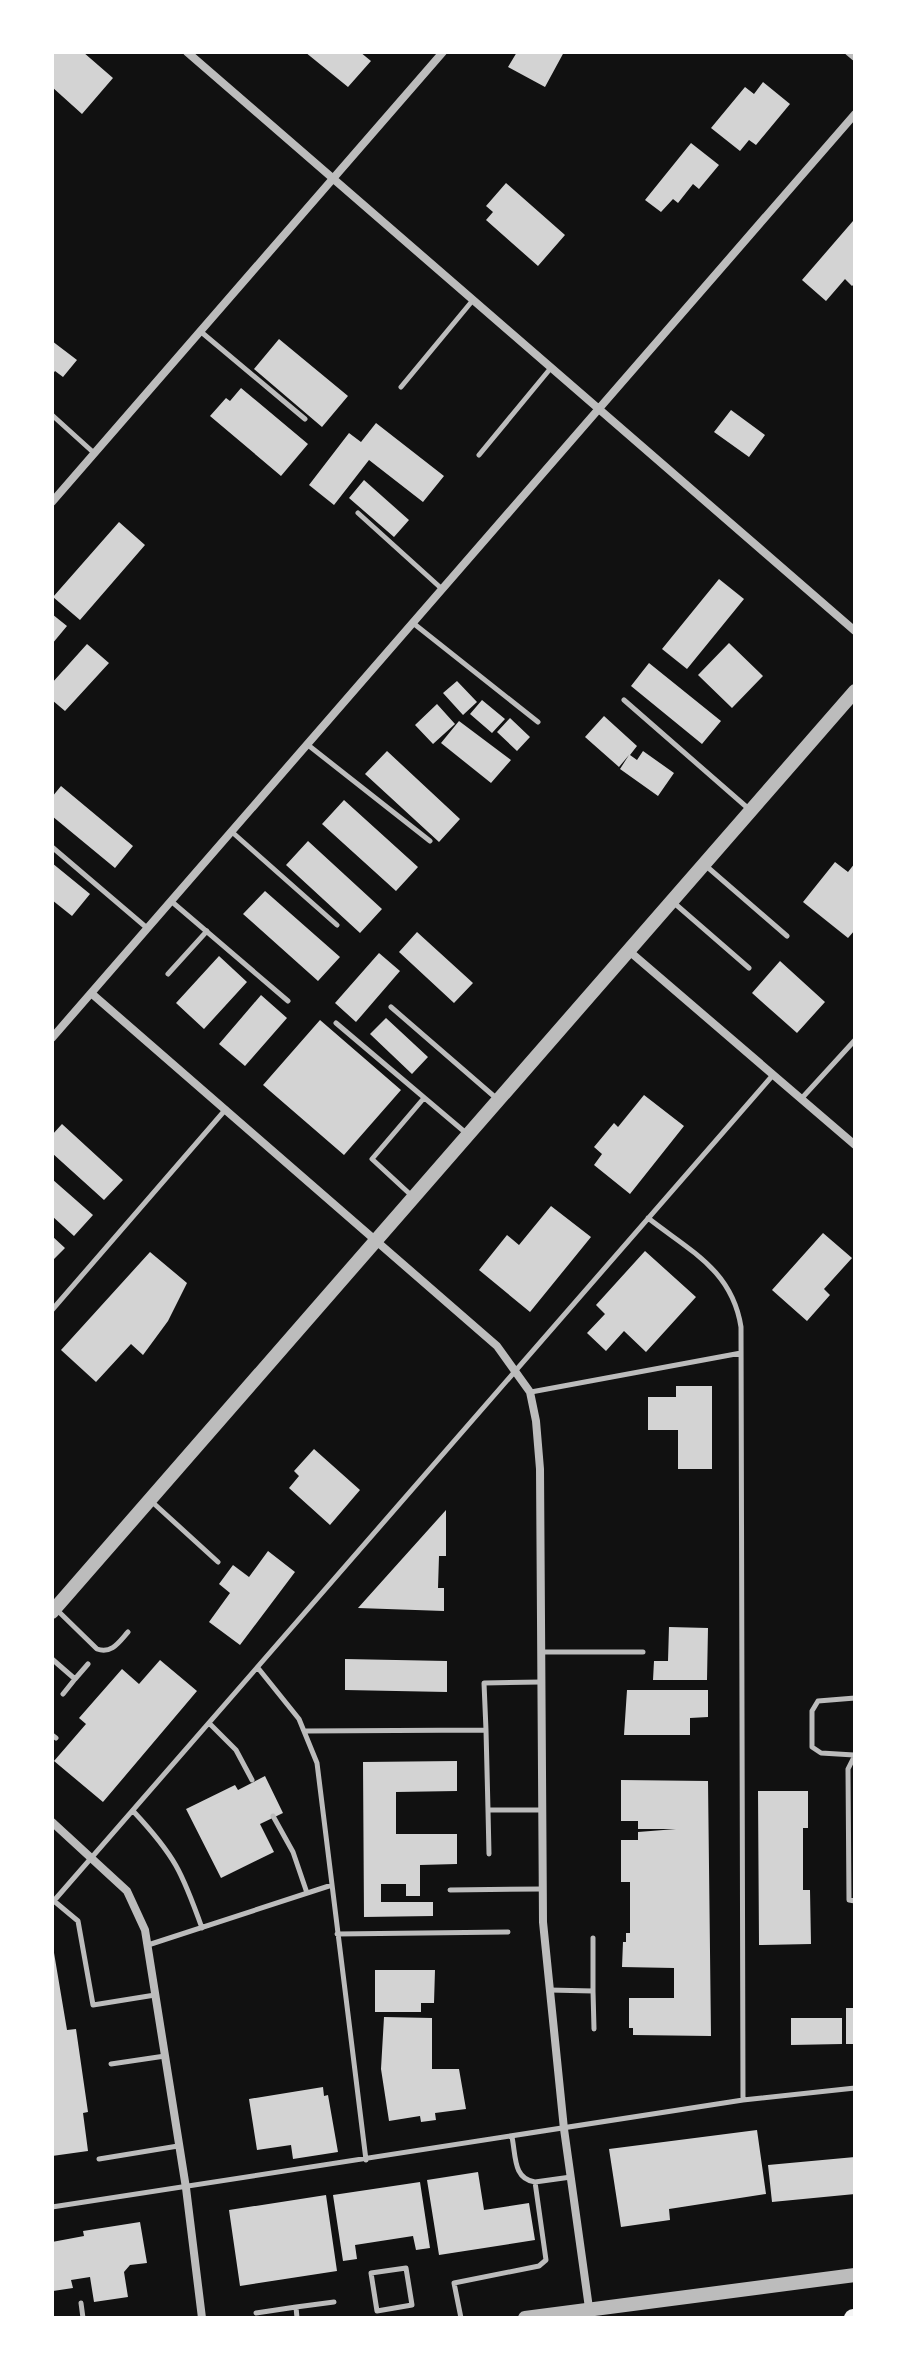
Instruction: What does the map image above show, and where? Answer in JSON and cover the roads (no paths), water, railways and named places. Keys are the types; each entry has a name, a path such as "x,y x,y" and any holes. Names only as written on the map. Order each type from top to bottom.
{"street":[{"path":"187,52 855,631"},
{"path":"52,502 443,52"},
{"path":"849,52 855,57"},
{"path":"52,1038 855,114"},
{"path":"53,1610 855,691"},
{"path":"629,951 855,1145"},
{"path":"91,993 497,1346 530,1392 540,1469 543,1889 548,1990 589,2308"},
{"path":"52,1822 127,1891 145,1930 186,2188 202,2318"},
{"path":"525,2318 855,2275"}],"lane":[{"path":"401,387 473,300"},
{"path":"200,331 305,419"},
{"path":"479,455 550,369"},
{"path":"52,415 94,453"},
{"path":"358,513 442,589"},
{"path":"413,623 538,722"},
{"path":"624,700 751,811"},
{"path":"307,744 430,841"},
{"path":"232,832 337,925"},
{"path":"52,847 147,928"},
{"path":"704,864 787,936"},
{"path":"171,901 288,1001"},
{"path":"672,901 749,968"},
{"path":"168,974 207,931"},
{"path":"391,1007 497,1099"},
{"path":"336,1023 466,1134"},
{"path":"801,1099 855,1040"},
{"path":"155,1995 93,2005 78,1921 53,1902 94,1859 773,1075"},
{"path":"412,1196 372,1159 424,1098"},
{"path":"52,1310 226,1109"},
{"path":"648,1218 723,1280 737,1302 741,1353 743,2100"},
{"path":"530,1392 741,1353"},
{"path":"149,1499 218,1562"},
{"path":"53,1610 97,1649 112,1649 128,1632"},
{"path":"541,1652 643,1652"},
{"path":"52,1659 75,1679"},
{"path":"63,1694 88,1664"},
{"path":"258,1668 306,1731 317,1763 366,2160"},
{"path":"489,1854 484,1683 542,1682"},
{"path":"855,1698 818,1701 812,1711 812,1747 821,1753 855,1755 848,1769 849,1900 855,1901"},
{"path":"210,1724 236,1750 252,1780"},
{"path":"306,1731 486,1730"},
{"path":"488,1810 542,1810"},
{"path":"134,1812 181,1869 202,1928"},
{"path":"273,1816 293,1852 307,1893"},
{"path":"147,1945 332,1885"},
{"path":"450,1890 543,1889"},
{"path":"337,1934 508,1932"},
{"path":"593,1938 594,2029"},
{"path":"548,1990 593,1991"},
{"path":"111,2064 165,2056"},
{"path":"52,2207 743,2100 855,2088"},
{"path":"512,2137 519,2175 524,2180 535,2182 571,2177"},
{"path":"99,2159 179,2146"},
{"path":"461,2318 454,2283 539,2266 546,2260 535,2182"},
{"path":"406,2268 412,2305 393,2308 377,2311 371,2273 406,2268"},
{"path":"256,2313 334,2302"},
{"path":"81,2303 83,2318"},
{"path":"296,2307 297,2318"},
{"path":"393,2308 395,2318"}]}
